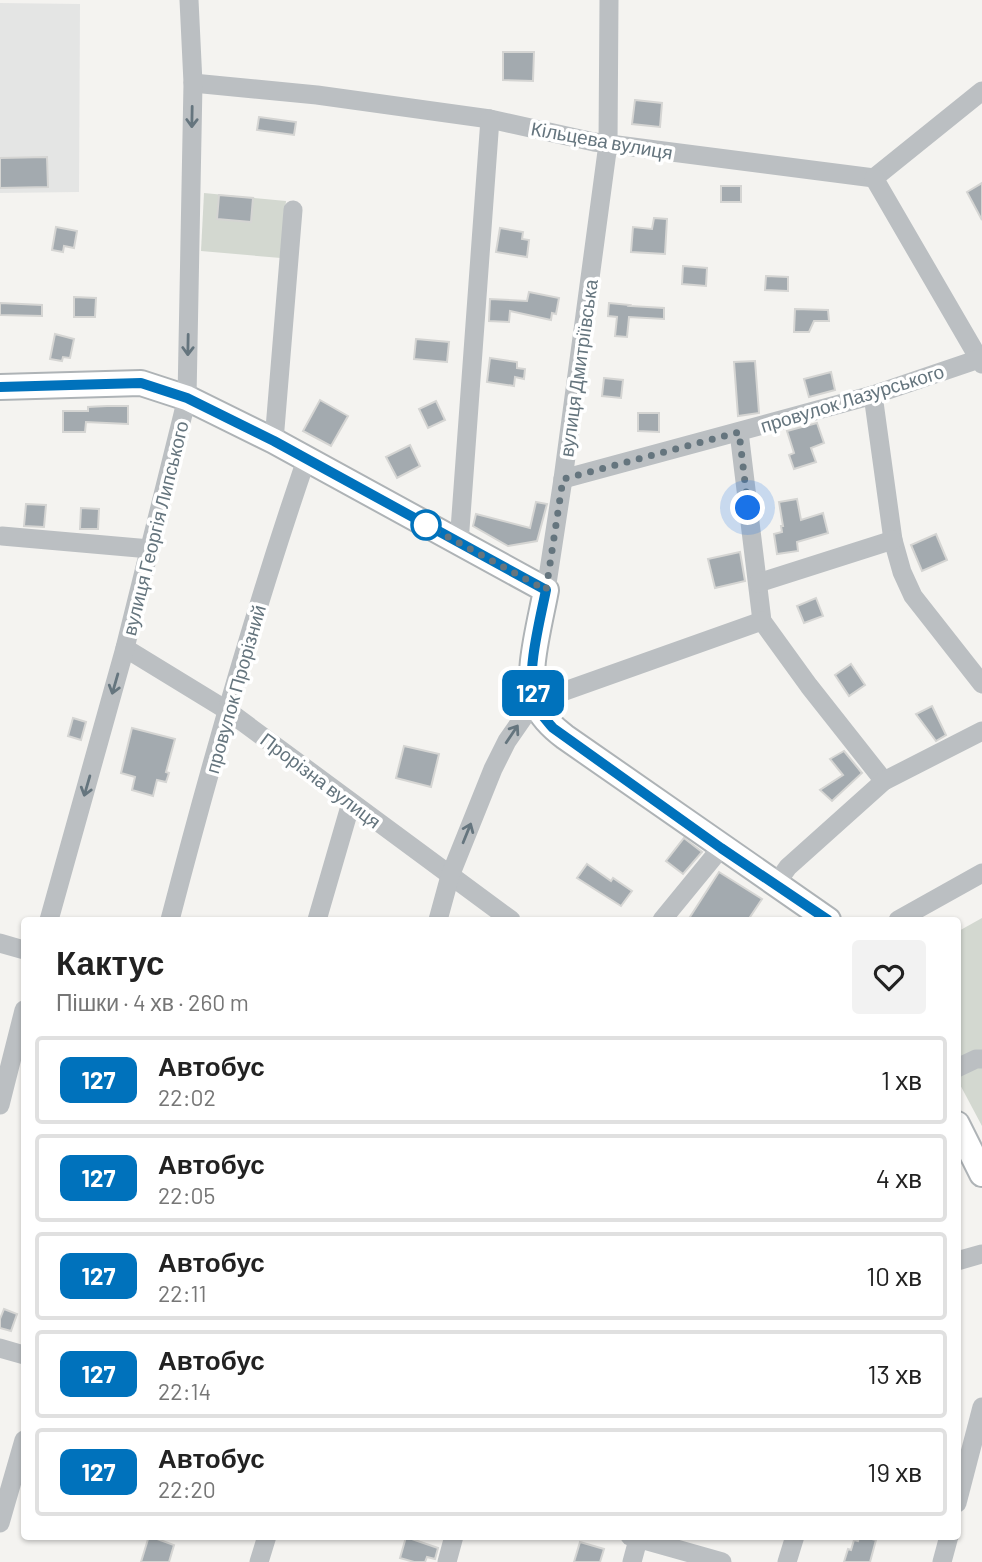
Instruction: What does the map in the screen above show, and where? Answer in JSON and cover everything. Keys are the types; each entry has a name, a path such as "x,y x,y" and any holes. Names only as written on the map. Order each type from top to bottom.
{"main road":[{"path":"0,387 141,383 187,398 274,441 546,590"},
{"name":"вулиця Дмитріївська","path":"534,702 533,665 546,590"},
{"path":"534,702 553,728 721,848 823,917"},
{"path":"961,1132 982,1174"}],"street":[{"name":"вулиця Георгія Липського","path":"50,917 125,648 187,398 192,83 189,0"},
{"name":"вулиця Дмитріївська","path":"546,590 608,144 609,0"},
{"name":"Кільцева вулиця","path":"192,83 317,95 490,119 608,144 874,178"},
{"path":"980,361 874,178 982,91"},
{"path":"459,543 490,119"},
{"path":"274,441 293,210"},
{"name":"провулок Лазурського","path":"563,479 873,395 980,361"},
{"path":"873,395 893,540 901,572 913,596 982,684"},
{"path":"739,432 762,621 884,781"},
{"name":"провулок Прорізний","path":"171,917 228,711 306,460"},
{"path":"2,536 150,549"},
{"path":"758,583 893,540"},
{"path":"439,917 450,876 493,769 506,741 534,702 762,621"},
{"name":"Прорізна вулиця","path":"125,648 228,711 507,917"},
{"path":"775,885 788,867 884,781 982,731"},
{"path":"318,917 351,803"},
{"path":"664,917 721,848"},
{"path":"903,917 982,873"},
{"path":"0,943 21,949"},
{"path":"1,1101 21,1033"},
{"path":"961,1066 982,1059"},
{"path":"961,1260 982,1254"},
{"path":"0,1348 21,1354"},
{"path":"961,1488 982,1407"},
{"path":"0,1523 21,1450"},
{"path":"259,1562 266,1540"},
{"path":"447,1562 453,1540"},
{"path":"632,1562 636,1540"},
{"path":"646,1540 722,1562"},
{"path":"787,1562 793,1540"},
{"path":"942,1562 948,1540"}],"shaded area":[{"path":"0,3 80,4 79,192 0,193"},
{"path":"204,193 286,201 281,258 201,251"},
{"path":"982,918 982,1126 961,1087 961,930"}],"building":[{"path":"503,52 534,52 533,81 503,80"},
{"path":"635,100 662,103 660,127 632,124"},
{"path":"259,117 296,122 294,135 257,130"},
{"path":"47,157 48,187 0,188 0,158"},
{"path":"982,183 982,220 967,192"},
{"path":"721,186 741,186 741,202 721,202"},
{"path":"219,195 253,198 251,222 217,219"},
{"path":"654,218 667,219 665,254 631,252 633,227 652,229"},
{"path":"56,227 77,231 74,248 64,246 63,252 52,250"},
{"path":"500,228 523,232 522,239 529,240 527,257 496,252"},
{"path":"683,266 707,268 706,286 682,284"},
{"path":"766,276 788,277 788,291 765,290"},
{"path":"529,292 559,298 556,314 552,313 551,320 510,311 509,322 489,321 490,299 527,301"},
{"path":"74,297 96,298 95,317 74,317"},
{"path":"0,303 42,305 42,316 0,315"},
{"path":"609,303 664,308 664,319 629,317 627,337 615,336 617,317 608,316"},
{"path":"795,309 828,310 829,321 814,321 809,332 794,332"},
{"path":"55,334 74,339 70,358 63,357 62,361 50,359"},
{"path":"416,339 449,342 447,362 414,359"},
{"path":"490,358 517,362 517,368 525,369 524,379 515,377 514,386 487,382"},
{"path":"755,361 759,413 738,416 734,362"},
{"path":"831,372 835,390 809,397 804,379"},
{"path":"604,378 623,380 621,398 602,396"},
{"path":"320,400 348,416 331,446 303,431"},
{"path":"436,401 445,420 428,428 419,409"},
{"path":"128,406 128,424 86,422 85,432 63,432 63,411"},
{"path":"638,413 659,413 659,432 638,431"},
{"path":"817,423 824,443 811,448 816,462 794,469 789,455 794,453 787,431"},
{"path":"410,445 420,466 397,478 386,457"},
{"path":"797,499 801,520 823,513 828,533 797,542 798,551 777,554 774,534 782,532 783,526 779,502"},
{"path":"536,502 547,504 537,541 508,546 473,526 476,514 530,528"},
{"path":"26,504 46,505 44,527 24,526"},
{"path":"81,508 99,509 98,529 80,529"},
{"path":"936,534 947,560 922,571 911,545"},
{"path":"740,552 745,581 715,588 708,559"},
{"path":"816,598 823,616 804,623 797,606"},
{"path":"851,664 865,685 849,696 835,675"},
{"path":"932,706 946,735 936,741 916,714"},
{"path":"73,718 86,722 81,740 68,736"},
{"path":"132,728 175,739 166,782 157,780 153,796 132,790 135,777 121,773"},
{"path":"404,746 439,754 431,787 396,778"},
{"path":"844,751 862,773 832,801 820,790 843,775 830,759"},
{"path":"684,838 702,852 683,874 666,861"},
{"path":"587,864 611,881 613,878 632,891 621,906 577,878"},
{"path":"719,872 762,899 750,917 690,917"},
{"path":"4,1309 17,1314 11,1331 0,1328"},
{"path":"148,1540 160,1540 174,1545 169,1562 141,1562"},
{"path":"405,1540 415,1540 438,1548 435,1559 427,1557 425,1562 400,1558"},
{"path":"854,1540 876,1540 870,1562 844,1562"},
{"path":"580,1542 604,1549 600,1562 574,1562"}],"bus line":[{"name":"127","path":"0,387 141,383 187,398 274,441 546,590 532,683 534,702 541,714 553,728 721,848 824,917"}],"route":[{"path":"426,525 546,590 563,479 739,432 748,508"}]}
